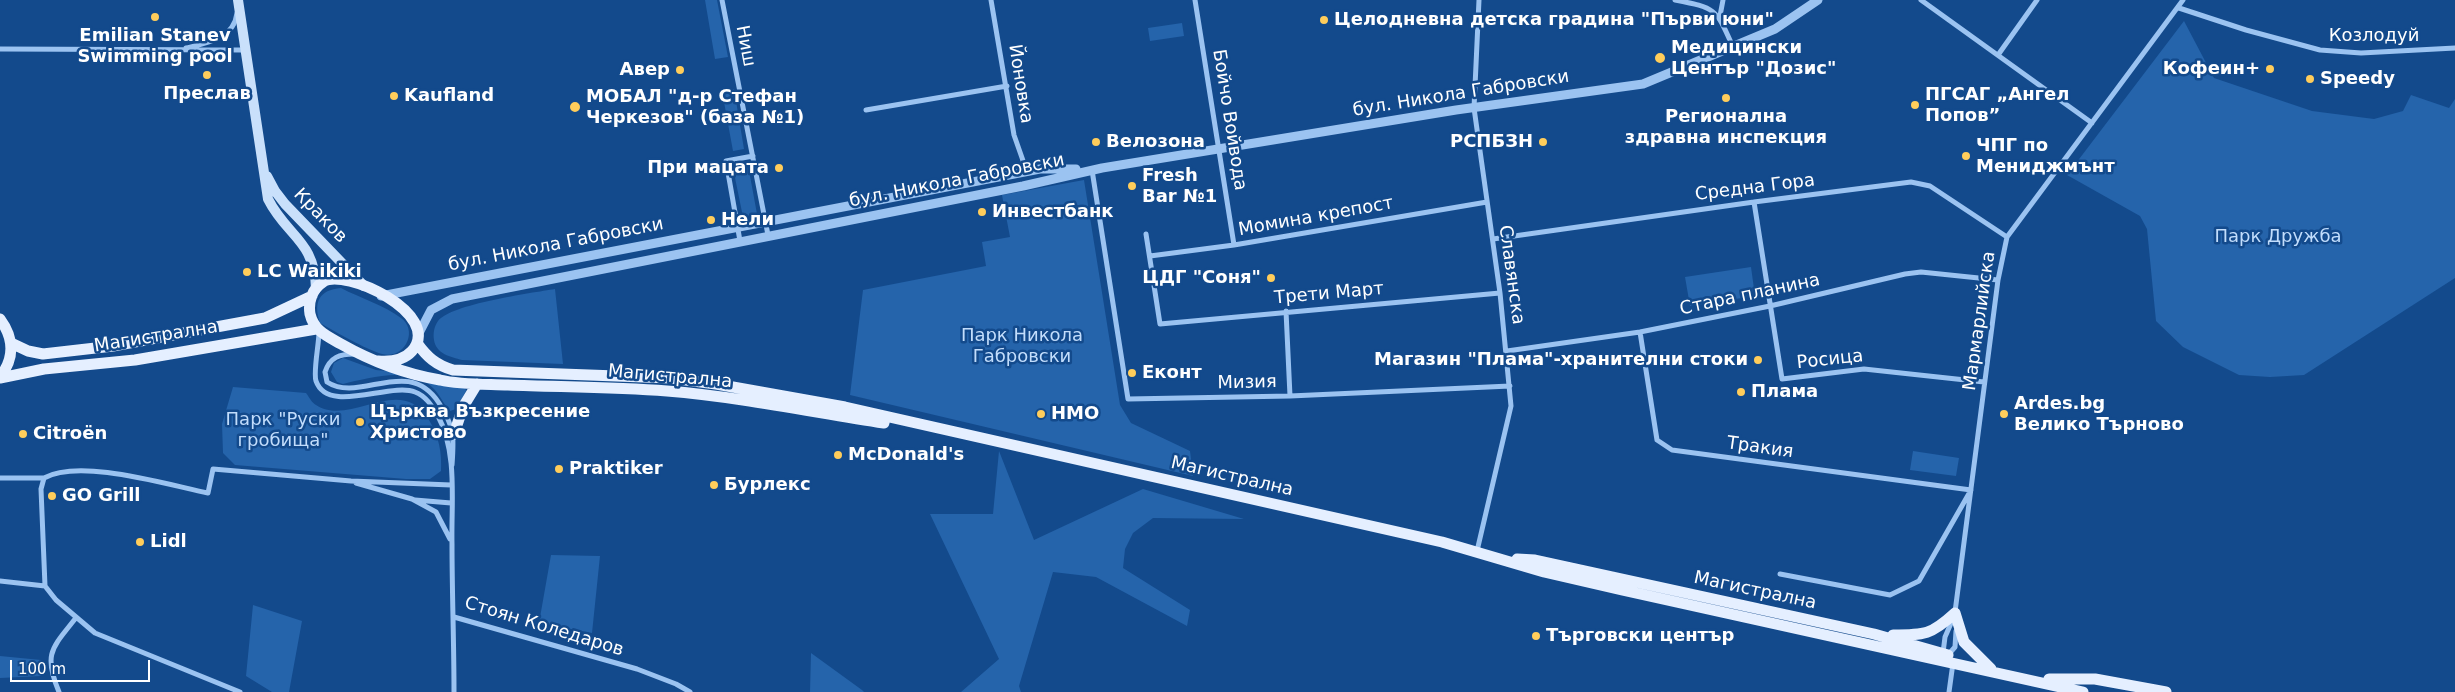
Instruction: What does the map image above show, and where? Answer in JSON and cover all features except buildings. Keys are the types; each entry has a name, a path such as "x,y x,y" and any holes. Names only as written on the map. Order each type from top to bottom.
{"main road":[{"name":"Краков","path":"238,1 268,200 278,216 311,256 315,270 314,292"},
{"name":"Краков","path":"261,161 279,197 365,287"},
{"name":"Магистрална","path":"12,343 28,351 43,354 113,346 265,318 314,292 323,282 333,279 346,280 365,287 405,309 414,322 418,339 432,361 441,367 453,370 671,378 845,407 1477,551 1544,572 1945,658 2004,673"},
{"path":"314,292 310,312 318,330"},
{"path":"0,319 8,329 12,343 9,362 0,378"},
{"name":"Магистрална","path":"0,378 44,369 135,360 318,330 360,354 440,380 477,384 674,392 776,405 960,434"},
{"name":"Магистрална","path":"378,361 391,361 403,358 418,339"},
{"path":"454,434 462,407 477,384"},
{"name":"Магистрална","path":"1496,557 1535,560 1874,634 1945,658 2083,692"},
{"path":"1874,634 1920,634 1930,632 1937,630 1955,613 1964,642 1991,669"},
{"path":"2028,679 2095,679 2166,692"}],"street":[{"name":"Ниш","path":"722,0 768,236"},
{"name":"Йоновка","path":"992,0 1014,135 1027,172"},
{"name":"Бойчо Войвода","path":"1195,0 1234,245"},
{"name":"Славянска","path":"1477,551 1509,420 1510,386 1500,293 1474,108 1479,0"},
{"path":"1675,0 1707,6 1720,16 1733,47"},
{"path":"1720,16 1723,0"},
{"name":"бул. Никола Габровски","path":"418,339 431,310 452,299 1023,186 1092,170 1474,108 1643,84 1774,29 1818,0"},
{"path":"1921,0 2092,123"},
{"path":"1929,6 1933,0"},
{"path":"1998,56 2037,0"},
{"name":"Мармарлийска","path":"1945,658 1955,647 1955,613 1984,382 1998,280 2007,237 2179,8 2183,0"},
{"path":"176,50 220,38 236,23 238,1"},
{"name":"Козлодуй","path":"2179,8 2246,30 2320,50 2361,53 2455,48"},
{"path":"0,49 245,50"},
{"path":"866,110 1007,86"},
{"path":"740,241 726,161 753,156"},
{"name":"бул. Никола Габровски","path":"381,296 1040,169 1092,170"},
{"name":"Мизия","path":"1092,170 1128,399 1290,396 1510,386"},
{"name":"Средна Гора","path":"1493,239 1911,182 1930,186 2007,237"},
{"name":"Момина крепост","path":"1150,256 1234,245 1487,202"},
{"path":"1754,202 1770,306"},
{"path":"1146,234 1150,256"},
{"name":"Трети Март","path":"1150,256 1160,324 1286,311 1500,293"},
{"name":"Стара планина","path":"1507,351 1640,332 1770,306 1921,272 1998,280"},
{"name":"Росица","path":"1770,306 1782,379 1864,369 1984,382"},
{"path":"1286,311 1290,396"},
{"path":"318,330 319,353 315,374 319,386 328,395 348,396 408,390 423,396 430,402 442,424 447,440 451,486"},
{"name":"Тракия","path":"1640,332 1658,440 1672,450 1971,490"},
{"path":"360,354 342,355 331,361 325,372 327,382 343,388 395,381 423,386 439,402 454,434 451,486"},
{"path":"0,478 44,478 54,472 101,472 208,493 213,469 351,481 451,486"},
{"path":"44,478 41,489 45,586 56,600 75,619 95,633 240,692"},
{"path":"351,481 412,500 440,516 452,543"},
{"name":"Стоян Коледаров","path":"451,486 454,617 637,669 676,684 690,692"},
{"path":"1780,574 1890,595 1919,581 1971,490"},
{"path":"412,500 451,503"},
{"path":"0,581 45,586"},
{"name":"Мармарлийска","path":"1945,658 1945,637 1955,613"},
{"path":"454,617 454,692"},
{"path":"59,692 52,675 51,651 75,619"},
{"path":"1945,658 1949,692"}],"green space":[{"path":"705,0 717,0 728,57 715,59"},
{"name":"Парк Дружба","path":"2184,21 2214,78 2312,111 2374,119 2403,111 2411,95 2449,108 2455,99 2455,278 2304,375 2270,377 2239,375 2183,347 2156,321 2147,229 2140,216 2067,175"},
{"path":"1182,23 1184,36 1150,41 1148,28"},
{"path":"734,89 744,149 733,151 722,91"},
{"path":"748,165 757,214 743,217 733,168"},
{"name":"Парк Никола Габровски","path":"1084,180 1120,405 1131,423 1190,451 1193,476 850,395 863,290 986,266 982,242 1010,237 1002,195"},
{"path":"1751,267 1755,296 1690,306 1685,277"},
{"path":"341,288 380,305 401,318 409,330 409,337 402,349 390,355 375,352 320,323 317,309 320,298 327,291"},
{"path":"555,289 563,364 462,360 441,352 435,345 434,332 438,321 458,309 511,296"},
{"path":"343,358 376,370 405,373 465,387 466,391 456,409 450,411 434,389 414,377 390,375 343,384 337,382 331,372 334,363"},
{"name":"Парк \"Руски гробища\"","path":"233,387 306,393 315,404 330,410 344,410 390,400 404,401 417,407 429,420 439,445 441,471 430,479 406,479 235,465 223,453 222,424"},
{"path":"999,451 1034,540 1143,489 1244,519 1153,518 1133,533 1125,549 1123,568 1190,610 1187,626 1096,577 1053,572 1019,686 1021,692 961,692 999,659 930,514 993,514"},
{"path":"1913,451 1959,458 1956,476 1910,470"},
{"path":"551,555 600,556 592,633 539,623"},
{"path":"253,605 302,621 289,692 272,692 246,676"},
{"path":"811,653 862,690 864,692 810,692"},
{"path":"0,656 41,660 41,676 0,678"}],"place":[{"name":"Emilian Stanev Swimming pool","path":"155,17"},
{"name":"Целодневна детска градина \"Първи юни\"","path":"1324,20"},
{"name":"Медицински Център \"Дозис\"","path":"1660,58"},
{"name":"Кофеин+","path":"2270,69"},
{"name":"Авер","path":"680,70"},
{"name":"Преслав","path":"207,75"},
{"name":"Speedy","path":"2310,79"},
{"name":"Kaufland","path":"394,96"},
{"name":"Регионална здравна инспекция","path":"1726,98"},
{"name":"ПГСАГ „Ангел Попов”","path":"1915,105"},
{"name":"МОБАЛ \"д-р Стефан Черкезов\" (база №1)","path":"575,107"},
{"name":"Велозона","path":"1096,142"},
{"name":"РСПБЗН","path":"1543,142"},
{"name":"ЧПГ по Мениджмънт","path":"1966,156"},
{"name":"При мацата","path":"779,168"},
{"name":"Fresh Bar №1","path":"1132,186"},
{"name":"Инвестбанк","path":"982,212"},
{"name":"Нели","path":"711,220"},
{"name":"LC Waikiki","path":"247,272"},
{"name":"ЦДГ \"Соня\"","path":"1271,278"},
{"name":"Магазин \"Плама\"-хранителни стоки","path":"1758,360"},
{"name":"Еконт","path":"1132,373"},
{"name":"Плама","path":"1741,392"},
{"name":"HMO","path":"1041,414"},
{"name":"Ardes.bg Велико Търново","path":"2004,414"},
{"name":"Църква Възкресение Христово","path":"360,422"},
{"name":"Citroën","path":"23,434"},
{"name":"McDonald's","path":"838,455"},
{"name":"Praktiker","path":"559,469"},
{"name":"Бурлекс","path":"714,485"},
{"name":"GO Grill","path":"52,496"},
{"name":"Lidl","path":"140,542"},
{"name":"Търговски център","path":"1536,636"}]}
